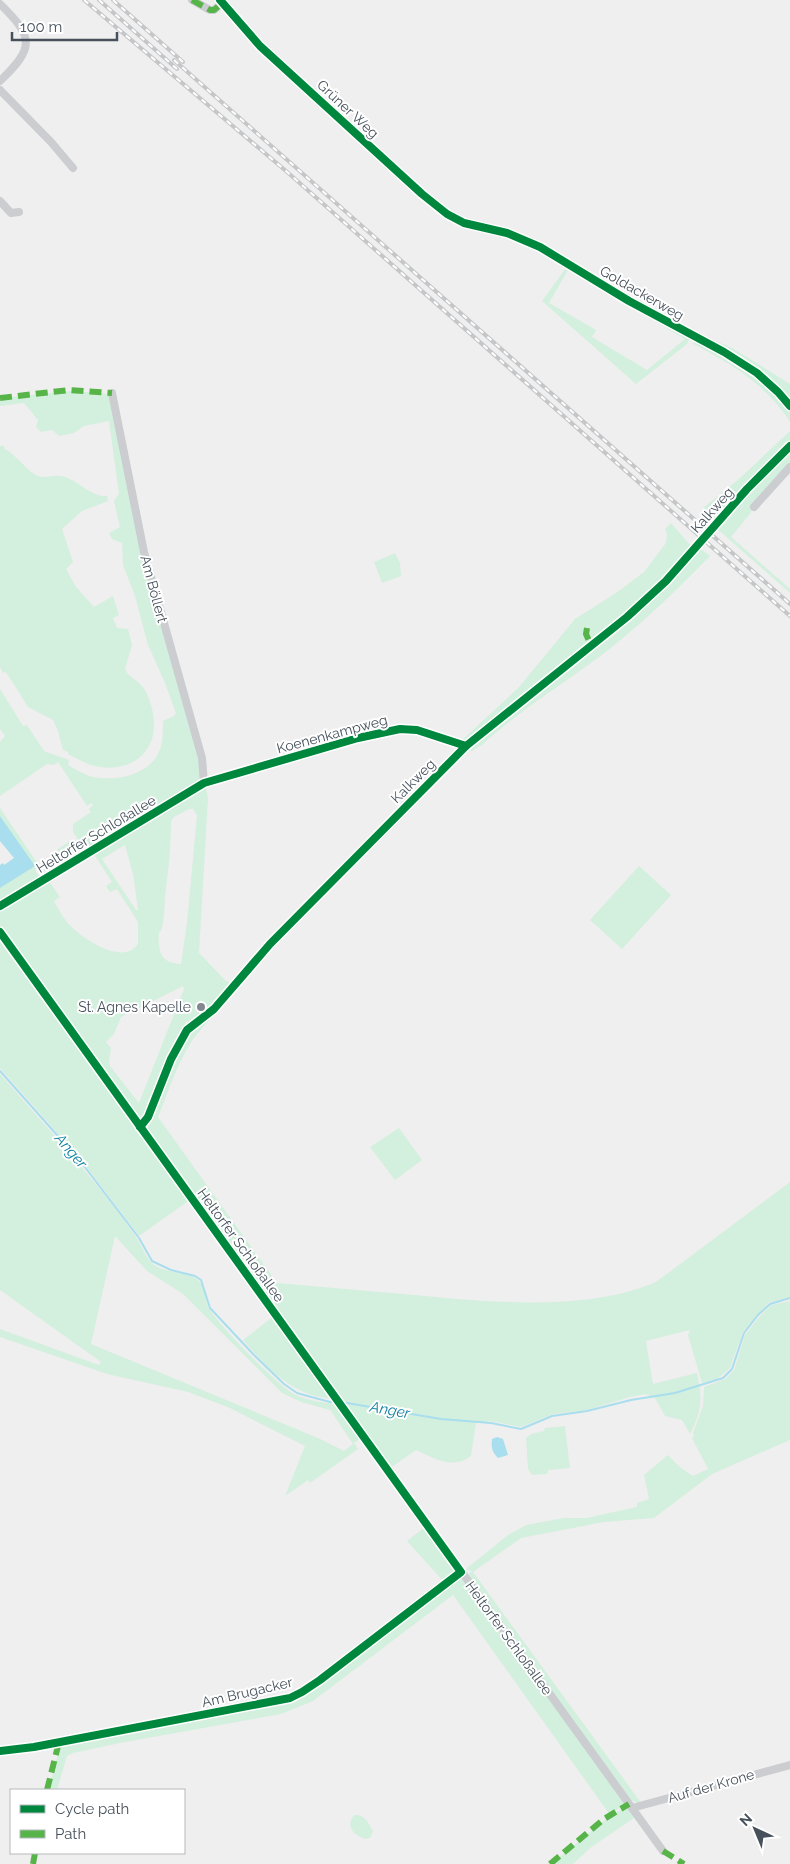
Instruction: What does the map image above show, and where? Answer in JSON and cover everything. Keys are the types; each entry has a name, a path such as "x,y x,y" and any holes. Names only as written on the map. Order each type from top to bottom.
{"street":[{"name":"Grüner Weg","path":"192,0 210,10 214,10 221,1 260,46 422,194 447,214 468,224"},
{"path":"0,4 22,28 27,43 22,59 0,81"},
{"path":"0,90 51,142 73,168"},
{"path":"0,202 11,213 19,212"},
{"name":"Goldackerweg","path":"468,224 507,233 553,254 629,301 747,366 768,382 790,406"},
{"name":"Am Böllert","path":"112,393 144,552 202,758 204,783"},
{"name":"Kalkweg","path":"140,1126 148,1116 171,1059 186,1030 214,1009 270,944 466,746 627,616 666,580 747,489 790,446"},
{"path":"754,507 790,467"},
{"name":"Koenenkampweg","path":"204,783 364,736 400,729 417,730 466,746"},
{"name":"Heltorfer Schloßallee","path":"0,906 204,783"},
{"name":"Heltorfer Schloßallee","path":"0,932 663,1851"},
{"name":"Am Brugacker","path":"0,1751 34,1747 290,1698 320,1680 462,1572"},
{"name":"Auf der Krone","path":"632,1808 790,1765"}],"green space":[{"path":"569,267 686,334 689,340 687,344 636,384 542,301 566,268","holes":["568,270 685,339 647,370 592,337 596,330 549,303"]},
{"path":"688,332 694,332 732,348 790,384 790,403 780,392"},
{"path":"698,341 746,367 790,408 790,422 781,409 759,386 734,367 692,343"},
{"path":"70,391 103,393 111,397 139,535 200,759 201,782 87,851 81,848 77,842 79,841 73,832 73,824 91,812 89,809 93,805 91,803 87,806 58,762 54,765 47,764 0,796 0,742 5,736 0,729 0,689 23,726 27,725 44,751 69,760 68,765 89,776 98,778 117,778 144,769 157,756 163,735 163,721 174,716 176,713 148,645 135,596 123,565 122,543 112,539 109,533 120,527 114,501 119,494 109,421 84,426 74,433 59,436 52,430 41,432 36,427 38,420 24,403 0,406 0,398"},
{"path":"790,431 790,444 717,520 703,508 739,479"},
{"path":"0,446 4,446 5,449 38,476 65,477 91,492 107,496 108,501 82,511 62,529 73,562 66,569 76,587 94,607 113,596 119,615 113,618 117,628 128,629 132,645 125,669 143,687 151,705 154,722 152,739 142,756 126,765 107,768 98,767 68,754 68,752 63,750 53,720 28,707 6,672 3,673 0,667"},
{"path":"790,448 790,465 754,506 750,514 731,537 790,589 790,593 715,527"},
{"path":"671,523 693,548 668,575 614,624 557,671 471,739 460,742 519,687 575,619 616,593 644,572 666,543 667,534 665,529"},
{"path":"698,547 710,556 638,625 612,647 513,719 482,745 472,751 468,751 467,748 626,619"},
{"path":"395,553 400,563 401,576 382,583 374,562"},
{"path":"205,785 208,798 199,953 226,981 233,984 213,1008 192,1024 186,1021 184,1031 144,1119 137,1119 0,929 0,909 48,880 60,897 54,901 63,917 81,935 91,942 112,951 122,952 131,950 138,944 138,922 117,889 110,892 106,886 112,882 93,853","holes":["189,809 193,809 197,815 187,923 181,964 164,958 159,944 170,855 171,821 174,817","125,845 133,874 138,910 136,910 102,859","183,986 184,989 139,1103 110,1066 109,1062 111,1048 106,1042 114,1034 121,1017"]},
{"path":"0,808 40,867 35,870 41,879 0,904 0,888 34,866 0,816"},
{"path":"70,841 75,848 72,859 57,869 49,855"},
{"path":"639,866 671,895 622,949 590,920"},
{"path":"0,936 191,1199 139,1236 82,1161 0,1068"},
{"path":"218,1006 185,1053 158,1117 277,1283 505,1302 569,1301 599,1298 656,1282 790,1182 790,1297 768,1303 743,1332 730,1368 717,1379 702,1383 688,1335 690,1330 646,1341 653,1384 697,1373 701,1397 697,1418 690,1434 682,1420 665,1416 655,1398 645,1394 587,1410 553,1414 521,1427 490,1421 476,1423 471,1456 464,1460 457,1462 443,1461 416,1450 389,1469 147,1133 148,1120 183,1038"},
{"path":"0,1074 121,1216 149,1260 154,1265 168,1271 196,1278 204,1288 208,1307 216,1318 251,1356 288,1390 311,1400 337,1403 363,1437 354,1443 358,1449 310,1483 308,1480 285,1496 305,1446 230,1408 188,1392 107,1374 0,1337 0,1329 99,1365 101,1362 0,1290","holes":["115,1236 147,1271 183,1294 282,1393 301,1402 330,1410 353,1444 344,1451 318,1438 91,1344"]},
{"path":"399,1128 422,1160 395,1180 370,1147"},
{"path":"790,1301 790,1440 712,1474 654,1518 604,1522 521,1538 473,1572 642,1804 630,1800 468,1577 472,1571 466,1569 508,1535 526,1525 564,1518 586,1518 637,1507 637,1503 649,1499 644,1475 668,1455 681,1468 693,1476 708,1469 692,1438 694,1437 693,1433 703,1406 704,1387 725,1379 734,1370 745,1335 771,1305"},
{"path":"274,1316 334,1399 306,1393 283,1380 243,1340"},
{"path":"565,1426 570,1468 548,1470 547,1474 532,1475 528,1469 526,1438 531,1434 544,1431 545,1428"},
{"path":"426,1526 456,1568 457,1572 445,1583 407,1541"},
{"path":"463,1579 624,1799 624,1804 610,1815 453,1595 313,1701 281,1714 73,1753 67,1756 57,1789 48,1789 61,1744 290,1699 454,1580"},
{"path":"627,1806 634,1818 590,1848 573,1864 551,1864 605,1820"},
{"path":"354,1815 363,1817 367,1822 373,1831 370,1838 365,1839 354,1833 350,1823"}],"water":[{"path":"0,816 35,866 0,888 0,865 3,863 4,865 14,858 0,841"},
{"path":"497,1437 503,1439 508,1455 498,1458 494,1454 492,1439"}],"waterway":[{"name":"Anger","path":"0,1071 81,1162 139,1238 152,1261 171,1270 195,1276 201,1280 210,1308 284,1384 297,1393 336,1402"},
{"name":"Anger","path":"341,1402 441,1419 491,1423 521,1429 552,1416 587,1411 631,1400 675,1393 723,1378 732,1369 744,1333 758,1315 770,1304 790,1298"}],"railway":[{"path":"84,0 286,171 790,616"},
{"path":"99,0 177,69"},
{"path":"113,0 183,62"},
{"path":"174,60 790,604"}],"marked path":[{"path":"192,0 210,10 214,10 222,3"},
{"path":"0,398 69,390 112,393"},
{"path":"587,628 586,634 591,645"},
{"path":"47,1789 59,1742"},
{"path":"550,1864 604,1819 629,1804"},
{"path":"663,1851 684,1864"},
{"path":"33,1864 35,1854"}],"cycle path":[{"path":"220,0 260,46 422,194 447,214 464,223 507,233 540,247 629,301 724,352 757,373 790,406"},
{"path":"140,1127 148,1117 171,1059 187,1030 214,1009 270,944 466,746 627,617 666,581 747,489 790,446"},
{"path":"0,906 204,783 358,738 400,729 417,730 466,746"},
{"path":"0,932 461,1572 320,1680 290,1698 34,1747 0,1751"}],"place":[{"name":"St. Agnes Kapelle","path":"201,1007"}]}
